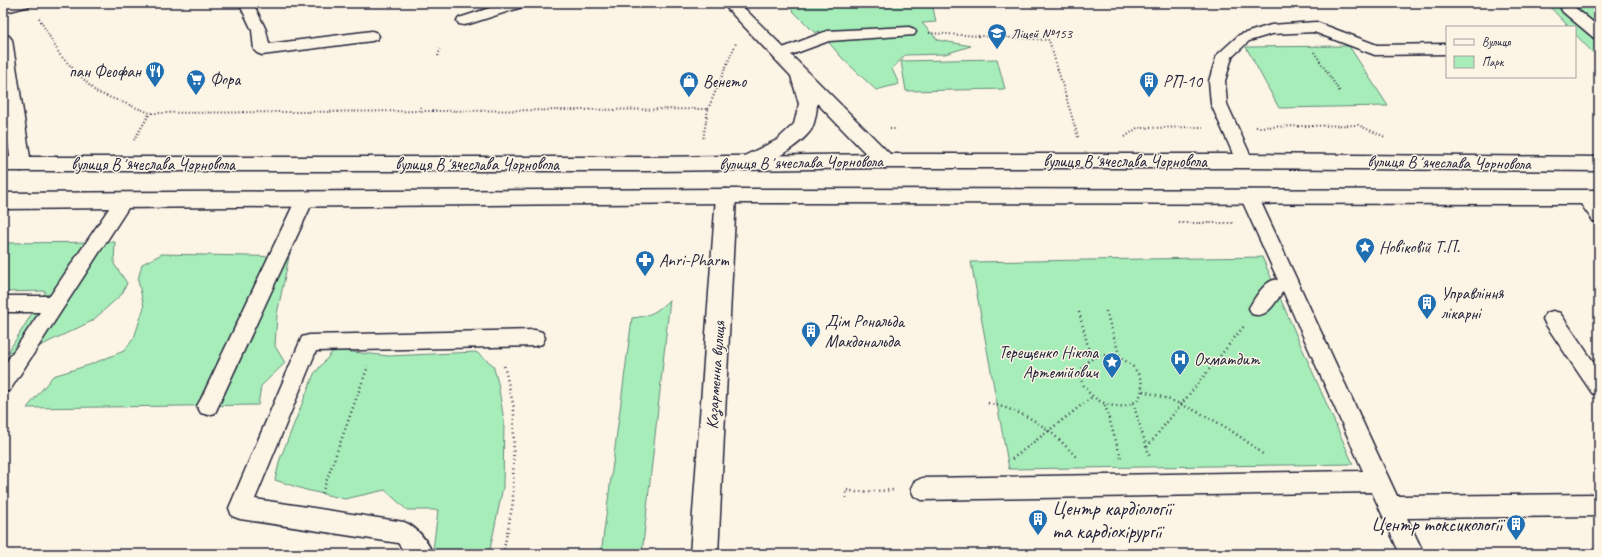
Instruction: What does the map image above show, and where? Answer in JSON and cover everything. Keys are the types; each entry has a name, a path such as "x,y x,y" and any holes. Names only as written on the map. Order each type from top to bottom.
{"main road":[{"path":"730,3 885,161"},
{"path":"3,40 12,164"},
{"path":"747,162 784,145 803,127 808,104 799,74"},
{"name":"вулиця Вʼячеслава Чорновола","path":"12,164 1244,160 1599,164"},
{"name":"вулиця Вʼячеслава Чорновола","path":"3,200 726,196 1592,197"},
{"name":"Казарменна вулиця","path":"704,554 726,196"}],"lane":[{"path":"3,9 24,3"},
{"path":"246,3 259,30 262,50 372,36"},
{"path":"464,21 520,3"},
{"path":"1568,9 1599,35"},
{"path":"1244,160 1220,104 1217,82 1225,56 1244,38 1271,30 1316,27 1375,50 1446,49"},
{"path":"780,54 828,36 909,32"},
{"path":"1249,196 1412,554"},
{"path":"1592,197 1599,216"},
{"path":"208,406 305,199"},
{"path":"3,384 54,304 124,200"},
{"path":"1259,308 1275,287"},
{"path":"3,304 54,304"},
{"path":"1553,320 1599,387"},
{"path":"421,554 404,533 240,508 309,343 535,338"},
{"path":"922,489 1379,481"},
{"path":"1391,507 1599,505"}],"path":[{"path":"38,16 60,55 96,92 150,113 708,109"},
{"path":"1298,28 1340,92"},
{"path":"909,32 1049,40 1078,139"},
{"path":"703,142 708,109 737,42"},
{"path":"438,56 440,49"},
{"path":"419,111 421,106"},
{"path":"137,135 150,113"},
{"path":"1179,223 1240,223"},
{"path":"1147,447 1259,308"},
{"path":"1106,311 1120,357"},
{"path":"1079,312 1091,358"},
{"path":"498,339 514,408 513,502 503,554"},
{"path":"312,519 377,341"},
{"path":"1104,355 1120,357 1128,362 1136,369 1141,378 1143,391 1138,399 1133,403 1119,407 1106,405 1092,397 1082,384 1081,373 1083,366 1091,358 1104,355"},
{"path":"1143,391 1181,403 1234,430 1264,454 1284,483"},
{"path":"1011,460 1048,429 1092,397"},
{"path":"988,403 1012,408 1029,416 1048,429 1080,460 1100,486"},
{"path":"1133,403 1158,485"},
{"path":"1106,405 1128,486"},
{"path":"846,498 846,490 856,492 922,489"}],"green space":[{"path":"785,3 932,3 936,22 922,23 938,40 971,46 945,54 905,55 892,69 899,84 876,90 842,58 819,31 815,33"},
{"path":"1546,3 1588,3 1599,7 1599,59 1576,35 1576,26 1568,26"},
{"path":"1349,46 1388,106 1279,108 1246,47"},
{"path":"997,59 1005,89 906,91 901,61"},
{"path":"115,242 114,264 127,283 122,294 92,321 38,347 8,352 46,291 3,292 3,243"},
{"path":"162,254 289,257 277,314 275,346 285,363 261,386 258,405 27,408 53,376 89,365 124,351 134,338 144,307 138,280 142,264"},
{"path":"1262,257 1353,464 1009,469 971,262"},
{"path":"670,299 642,554 601,554 632,318 653,313"},
{"path":"334,350 389,356 476,352 493,365 498,383 504,421 503,487 489,554 434,554 433,550 438,510 407,510 385,490 345,499 306,490 275,480 280,459 314,374"}],"place":[{"name":"Ліцей №153","path":"997,50"},
{"name":"пан Феофан","path":"155,88"},
{"name":"Фора","path":"196,96"},
{"name":"Венето","path":"689,98"},
{"name":"РП-10","path":"1149,98"},
{"name":"Новіковій Т.П.","path":"1365,264"},
{"name":"Anri-Pharm","path":"645,277"},
{"name":"Управління лікарні","path":"1427,320"},
{"name":"Дім Рональда Макдональда","path":"811,348"},
{"name":"Охматдит","path":"1180,376"},
{"name":"Терещенко Нікола Артемійович","path":"1112,379"},
{"name":"Центр кардіології та кардіохірургії","path":"1038,536"},
{"name":"Центр токсикології","path":"1516,541"}]}
